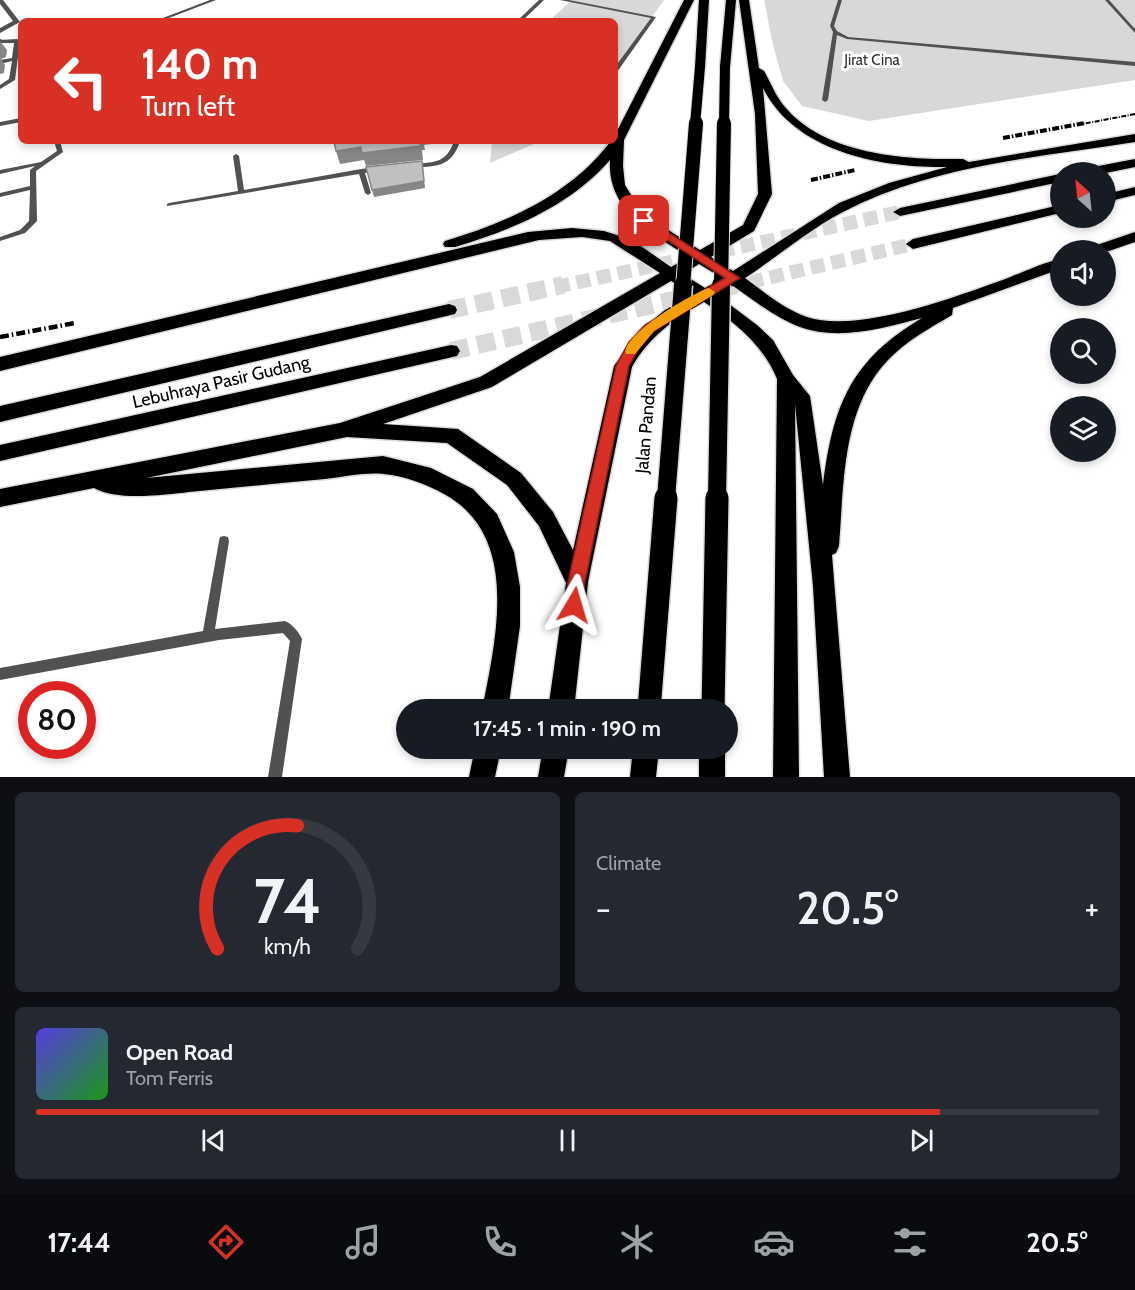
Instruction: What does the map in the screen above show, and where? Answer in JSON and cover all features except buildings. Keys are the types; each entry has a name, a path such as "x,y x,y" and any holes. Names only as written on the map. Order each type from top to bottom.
{"highway":[{"path":"618,140 689,0"},
{"name":"Jalan Pandan","path":"650,699 705,0"},
{"path":"713,699 725,68 731,0"},
{"path":"0,498 340,431 486,382 748,228 765,194 761,114 744,0"},
{"path":"754,62 782,112 826,141 878,156 914,161 955,163 1006,160"},
{"path":"563,699 577,582 623,366 634,345 650,328 734,278 831,213 861,198 911,182 1006,160 1135,138"},
{"path":"89,342 493,231 532,212 575,184 614,144"},
{"path":"618,144 615,171 618,190 629,207 644,221 734,278 768,303 807,324 836,327 881,321 964,301 1050,268"},
{"path":"1116,167 1135,163"},
{"path":"900,212 1050,180"},
{"path":"1116,196 1135,191"},
{"path":"914,244 1050,211"},
{"path":"0,364 528,237 565,232 590,232 618,239 704,295 752,330 771,350 782,367 786,379 786,777"},
{"path":"1116,243 1135,237"},
{"path":"824,586 837,447 856,392 880,357 911,332 964,301"},
{"name":"Lebuhraya Pasir Gudang","path":"0,414 449,310"},
{"name":"Lebuhraya Pasir Gudang","path":"0,453 451,351"},
{"path":"786,379 804,401 824,586 837,777"},
{"path":"340,431 451,435 514,479 546,519 577,582"},
{"path":"83,481 149,487 383,465 413,469 439,477 464,493 484,512 498,538 507,567 509,624 506,658 497,699"},
{"path":"482,777 486,759"},
{"path":"551,777 553,759"},
{"path":"644,777 645,759"},
{"path":"712,759 712,777"}],"street":[{"path":"0,0 17,19 14,25 0,31"}],"lane":[{"path":"165,18 214,0"},
{"path":"522,18 542,0"},
{"path":"562,0 654,17 618,67"},
{"path":"825,100 835,32 832,26 840,0"},
{"path":"1107,0 1135,32"},
{"path":"0,13 9,11"},
{"path":"835,32 847,38 1135,64"},
{"path":"0,87 12,80 16,40 1,41"},
{"path":"0,62 15,59"},
{"path":"0,124 18,121"},
{"path":"0,239 21,234 30,226 33,221 33,170 60,152 58,144"},
{"path":"404,166 444,162 454,155 456,144"},
{"path":"236,156 241,192"},
{"path":"0,172 48,161"},
{"path":"169,205 382,169"},
{"path":"361,171 368,193"},
{"path":"0,195 33,187"},
{"path":"208,636 224,541"},
{"path":"0,674 208,636 285,627 296,639 275,777"}],"green space":[{"path":"572,0 664,0 618,65 618,18 552,18"},
{"name":"Jirat Cina","path":"764,0 1135,0 1135,80 869,121 802,106 783,81"},
{"path":"492,144 534,144 490,163"}],"tunnel":[{"path":"556,287 900,212"},
{"path":"729,287 913,244"},
{"path":"449,310 563,285"},
{"path":"728,287 735,285"},
{"path":"451,351 695,295"}],"railway":[{"path":"1077,125 1135,114"},
{"path":"1003,138 1085,123"},
{"path":"811,180 855,170"},
{"path":"0,337 75,323"}],"slow traffic":[{"path":"631,351 650,328 709,292"}],"route":[{"path":"574,605 623,366 634,345 650,328 734,278 644,221"}]}
